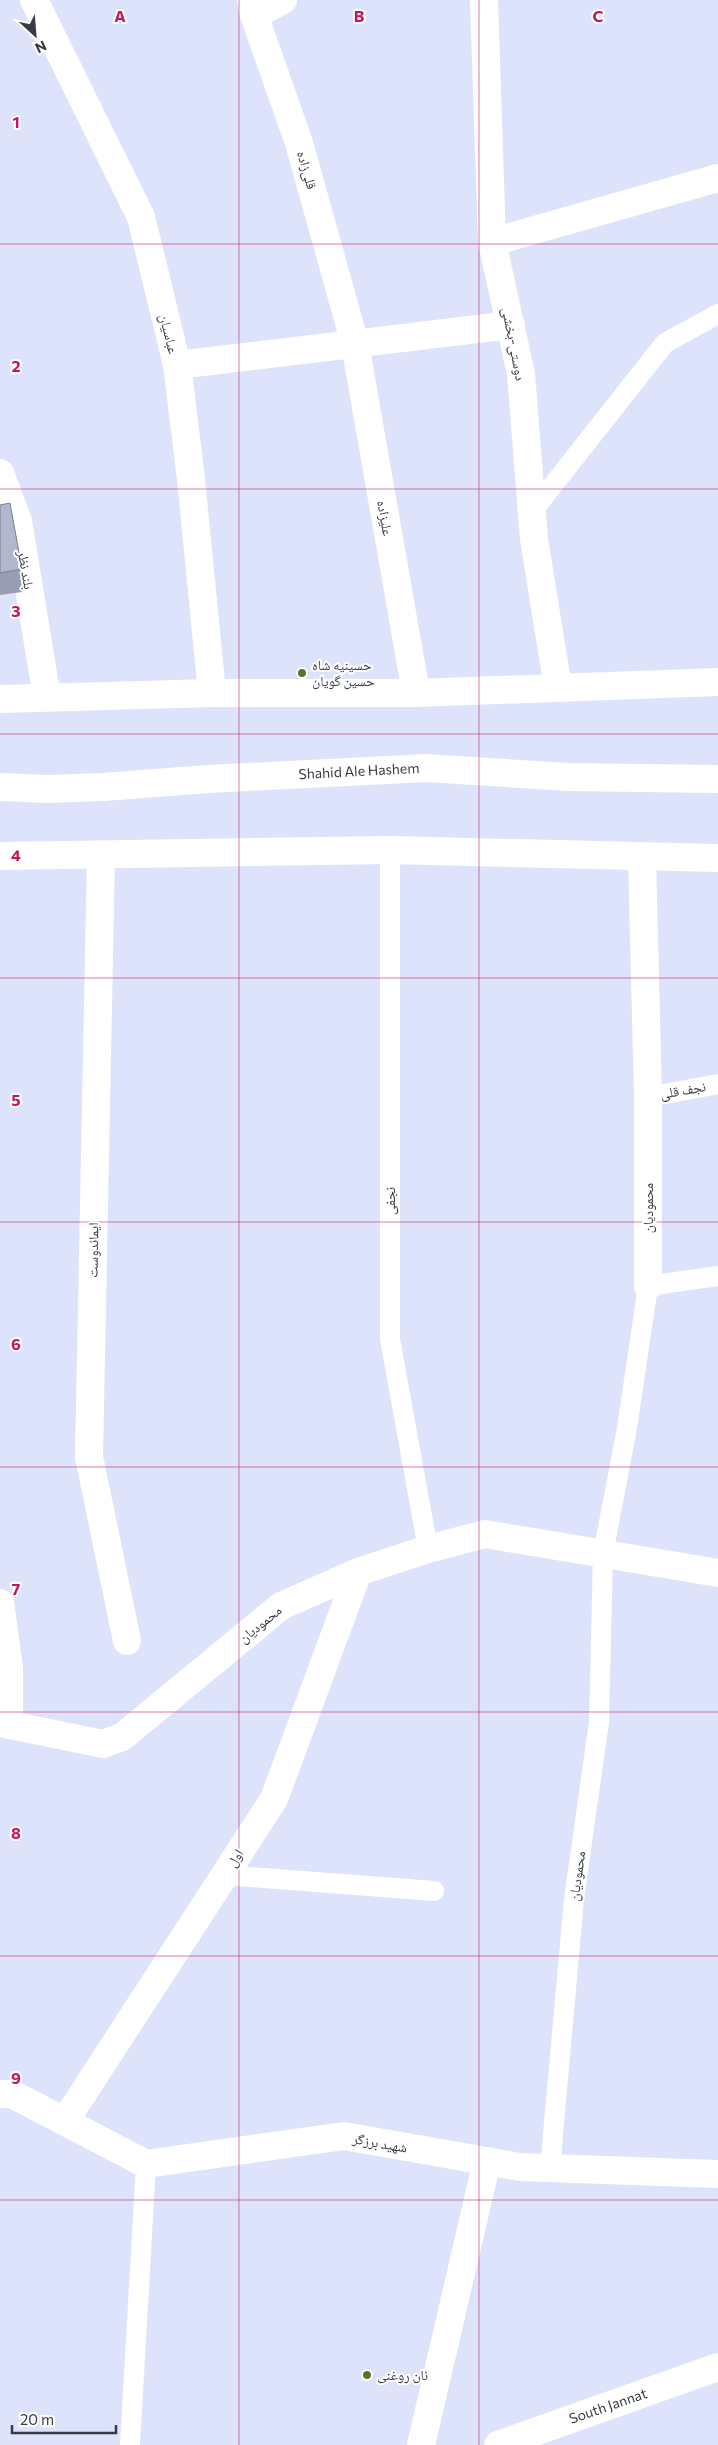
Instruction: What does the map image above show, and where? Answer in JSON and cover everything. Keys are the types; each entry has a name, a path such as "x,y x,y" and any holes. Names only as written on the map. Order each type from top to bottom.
{"street":[{"name":"عباسیان","path":"34,0 141,217 177,365 191,479 212,693"},
{"path":"252,7 283,0"},
{"name":"دوستی-بخشی","path":"484,0 492,242 522,374 531,513 558,688"},
{"name":"قلی‌زاده","path":"252,7 299,143 355,344"},
{"path":"492,242 718,178"},
{"path":"177,365 511,325"},
{"name":"علیزاده","path":"355,344 416,693"},
{"name":"بلند نظر","path":"0,473 18,521 47,698"},
{"path":"0,699 212,693 416,693 718,682"},
{"name":"Shahid Ale Hashem","path":"0,787 48,789 103,787 208,779 426,768 568,777 718,779"},
{"path":"0,856 100,856 390,850 642,858 718,858"},
{"name":"ایماندوست","path":"100,856 89,1457 127,1641"},
{"name":"محمودیان","path":"642,858 648,1096 648,1286"},
{"name":"محمودیان","path":"5,1723 102,1744 122,1737 281,1606 358,1572 428,1549 485,1534 718,1573"},
{"name":"اول","path":"65,2121 274,1799 358,1572"},
{"path":"0,1603 9,1667 5,1723"},
{"path":"0,2094 12,2094 146,2164"},
{"name":"شهید برزگر","path":"146,2164 344,2136 520,2167 718,2174"},
{"path":"421,2445 487,2161"},
{"name":"South Jannat","path":"498,2445 718,2367"}],"lane":[{"path":"531,513 665,343 718,314"},
{"name":"نجفی","path":"390,850 390,1339 428,1549"},
{"name":"نجف قلی","path":"648,1096 718,1084"},
{"path":"648,1286 718,1276"},
{"name":"محمودیان","path":"550,2168 574,1899 598,1722 604,1554 627,1428 648,1286"},
{"path":"224,1875 434,1891"},
{"path":"130,2445 146,2164"}],"building":[{"path":"10,503 22,569 0,573 0,505"}],"place":[{"name":"حسینیه شاه حسین گویان","path":"302,673"},
{"name":"نان روغنی","path":"367,2375"}]}
